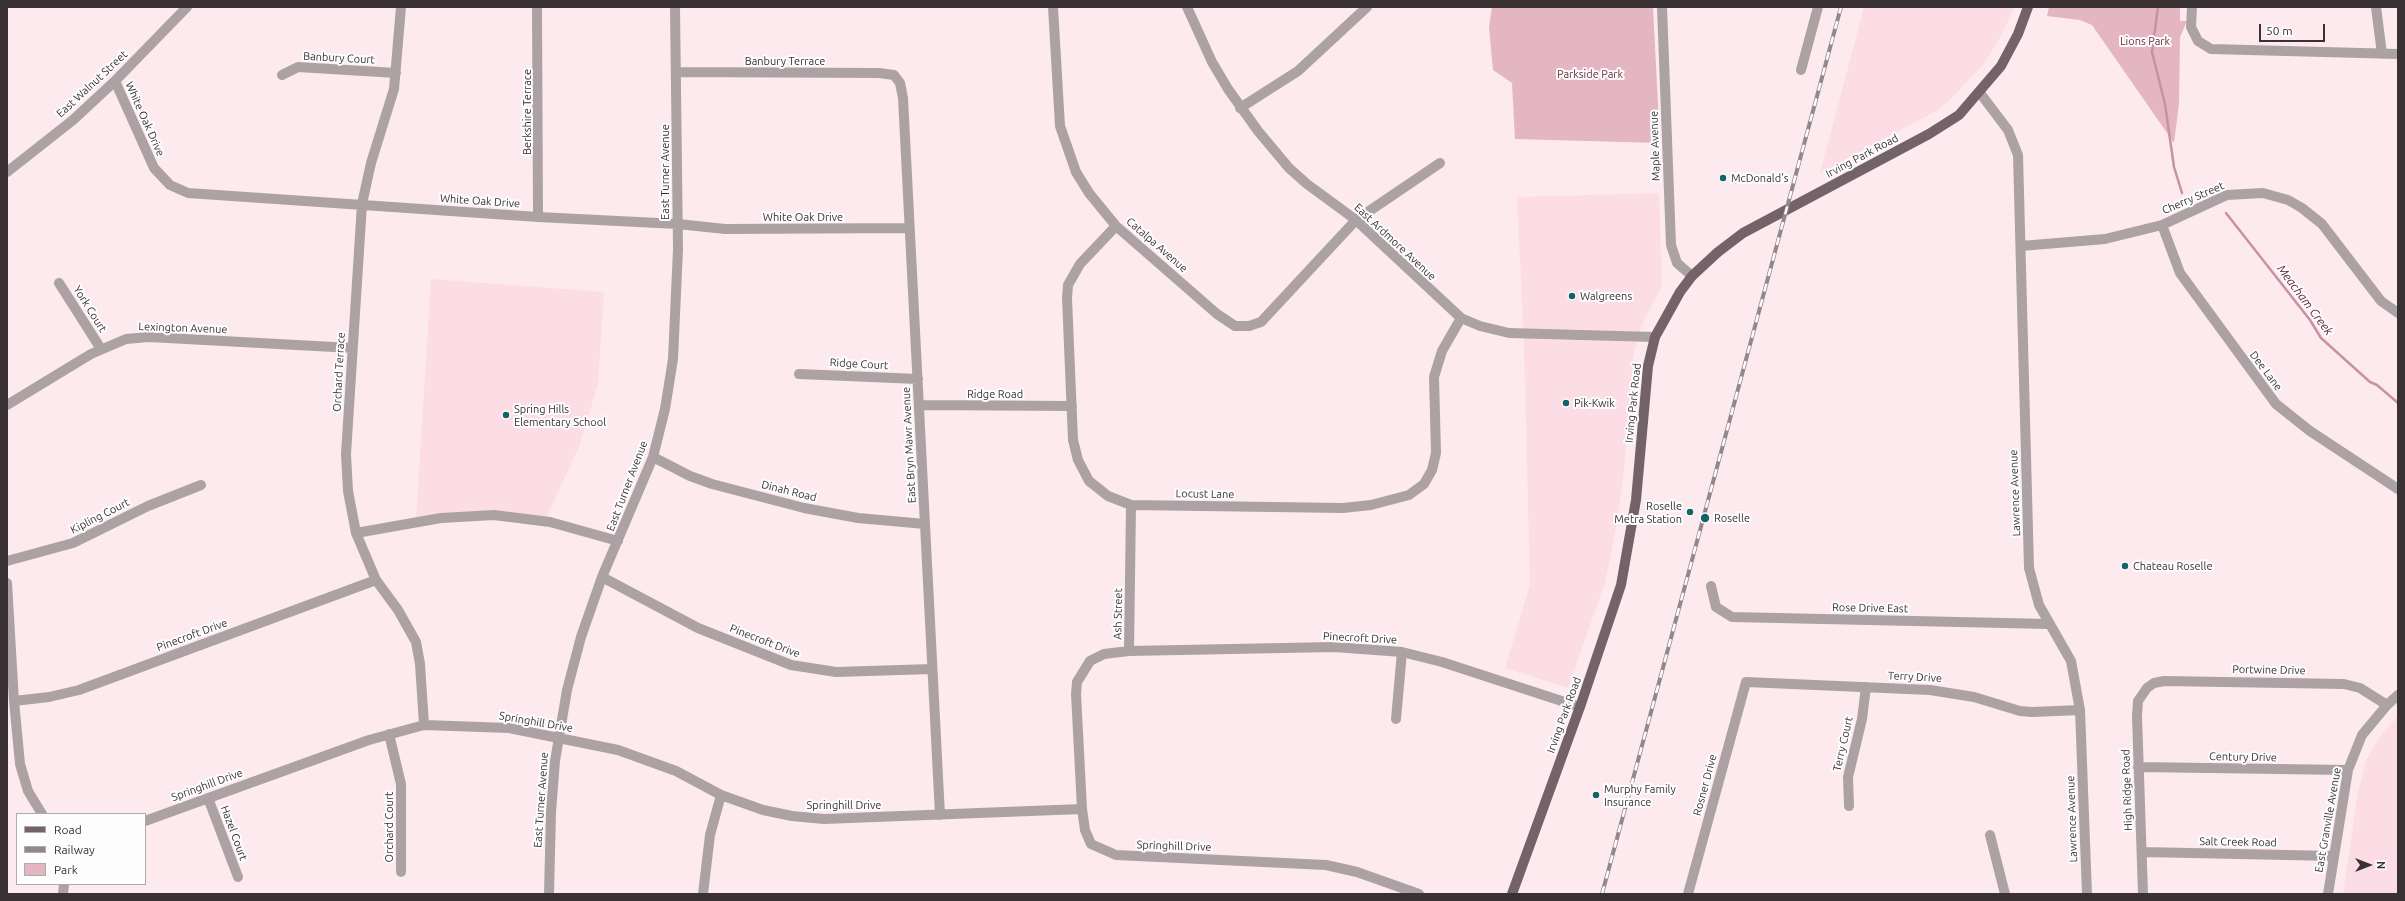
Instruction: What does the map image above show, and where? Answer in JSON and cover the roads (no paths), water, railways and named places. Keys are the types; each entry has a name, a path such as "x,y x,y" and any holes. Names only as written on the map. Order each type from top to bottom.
{"main road":[{"name":"Irving Park Road","path":"1512,894 1580,708 1617,597 1629,546 1636,500 1645,381 1655,336 1692,276 1718,252 1744,233 1929,134 1959,115 1980,93 2001,66 2015,41 2028,7"}],"street":[{"name":"East Walnut Street","path":"7,172 52,138 115,81 187,7"},
{"name":"Orchard Terrace","path":"401,7 396,73 390,106 371,163 362,204 346,454 348,492 356,533 376,580 398,610 416,642 420,664 424,725"},
{"name":"Berkshire Terrace","path":"538,7 538,218"},
{"name":"East Turner Avenue","path":"549,894 551,812 559,737 574,660 602,577 653,457 665,409 676,316 678,224 675,7"},
{"name":"Catalpa Avenue","path":"1053,7 1058,105 1066,148 1076,172 1089,193 1116,226 1217,314 1235,326 1242,327 1261,322 1356,220 1440,163"},
{"name":"East Ardmore Avenue","path":"1187,7 1212,62 1240,108 1289,168 1307,184 1356,220 1461,318 1480,326 1509,333 1655,336"},
{"path":"1240,108 1298,71 1367,7"},
{"name":"Maple Avenue","path":"1662,7 1671,245 1677,263 1692,276"},
{"path":"1802,70 1818,7"},
{"path":"2192,7 2191,27 2198,41 2211,49 2398,54"},
{"path":"2376,7 2382,54"},
{"name":"Banbury Court","path":"282,76 298,67 396,73"},
{"name":"Banbury Terrace","path":"677,72 879,73 894,76"},
{"name":"East Bryn Mawr Avenue","path":"894,76 900,83 903,98 940,815"},
{"name":"White Oak Drive","path":"115,81 154,168 163,179 180,190 188,193 362,204 538,218 678,224 725,229 909,228"},
{"name":"Lawrence Avenue","path":"1980,93 2008,130 2018,155 2029,568 2033,586 2049,624 2071,661 2080,710 2087,894"},
{"name":"Cherry Street","path":"2021,246 2104,239 2162,225 2227,195 2252,192 2278,196 2302,208 2322,224 2381,300 2398,313"},
{"name":"Dee Lane","path":"2162,225 2170,251 2183,277 2276,404 2310,431 2398,489"},
{"name":"Locust Lane","path":"1116,226 1080,264 1068,285 1067,298 1072,406 1075,451 1089,481 1108,496 1131,505 1343,508 1371,505 1409,495 1424,484 1432,470 1436,452 1434,377 1442,351 1461,318"},
{"name":"York Court","path":"59,283 101,349"},
{"name":"Lexington Avenue","path":"7,405 101,349 126,339 149,337 352,348"},
{"name":"Ridge Court","path":"799,374 918,380"},
{"name":"Ridge Road","path":"919,405 1072,406"},
{"name":"Dinah Road","path":"653,457 690,476 712,484 804,508 858,518 926,524"},
{"name":"Kipling Court","path":"7,561 73,543 148,506 201,486"},
{"name":"Ash Street","path":"1082,809 1076,694 1077,682 1090,661 1104,654 1129,651 1131,505"},
{"path":"356,533 441,518 494,515 550,522 618,541"},
{"name":"Pinecroft Drive","path":"602,577 698,628 791,665 836,672 932,669"},
{"name":"Pinecroft Drive","path":"14,701 49,697 79,690 376,580"},
{"path":"7,583 14,701 22,774 28,791 41,813"},
{"name":"Rose Drive East","path":"1711,586 1716,607 1732,617 2049,624"},
{"name":"Pinecroft Drive","path":"1129,651 1334,647 1402,652 1442,662 1580,708"},
{"path":"1396,719 1402,652"},
{"name":"Portwine Drive","path":"2147,688 2154,683 2164,680 2344,684 2360,688 2387,705"},
{"name":"Terry Drive","path":"1746,682 1949,692 1974,697 2008,709 2032,712 2080,710"},
{"name":"Rosner Drive","path":"1688,894 1746,682"},
{"name":"Terry Court","path":"1848,806 1848,777 1862,719 1866,687"},
{"name":"High Ridge Road","path":"2144,894 2138,767 2137,706 2138,700 2147,688"},
{"name":"East Granville Avenue","path":"2328,894 2348,770 2362,735 2387,705 2398,695"},
{"name":"Springhill Drive","path":"146,820 389,734 424,725 501,728 559,737 641,757 676,771 721,795 763,810 792,816 824,819 1082,809 1085,830 1091,844 1108,854 1326,865 1357,872 1419,894"},
{"name":"Orchard Court","path":"389,734 401,790 401,872"},
{"name":"Century Drive","path":"2138,767 2348,770"},
{"path":"703,894 710,836 721,795"},
{"name":"Hazel Court","path":"208,798 238,877"},
{"path":"1990,835 2005,894"},
{"name":"Salt Creek Road","path":"2142,852 2334,856"}],"waterway":[{"name":"Meacham Creek","path":"2158,7 2152,52 2165,104 2174,167 2182,193"},
{"name":"Meacham Creek","path":"2226,213 2310,320 2321,338 2370,382 2377,385 2398,403"}],"railway":[{"path":"1602,894 1841,7"}],"place":[{"name":"McDonald's","path":"1723,178"},
{"name":"Walgreens","path":"1572,296"},
{"name":"Pik-Kwik","path":"1566,403"},
{"name":"Spring Hills Elementary School","path":"506,415"},
{"name":"Roselle Metra Station","path":"1690,512"},
{"name":"Roselle","path":"1705,518"},
{"name":"Chateau Roselle","path":"2125,566"},
{"name":"Murphy Family Insurance","path":"1596,795"}],"park label":[{"name":"Lions Park","path":"2145,41"},
{"name":"Parkside Park","path":"1590,74"}]}
